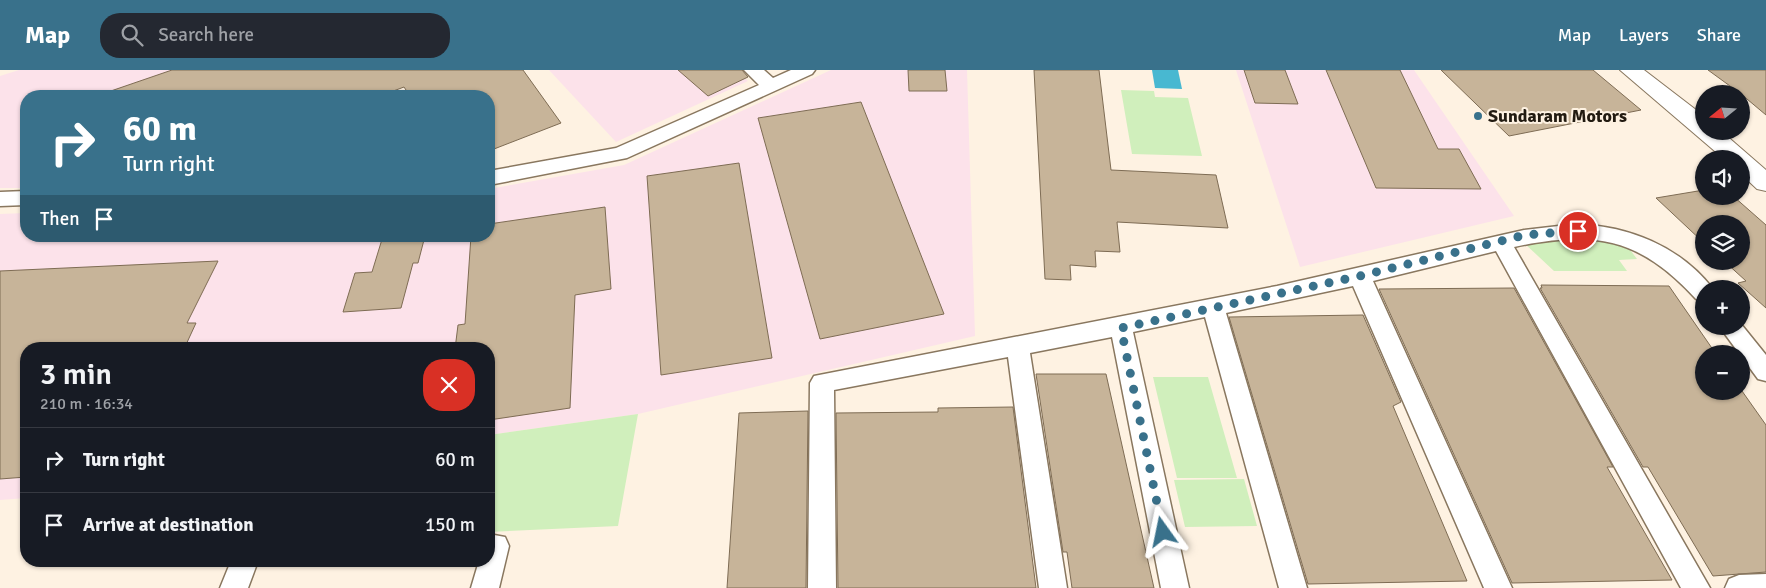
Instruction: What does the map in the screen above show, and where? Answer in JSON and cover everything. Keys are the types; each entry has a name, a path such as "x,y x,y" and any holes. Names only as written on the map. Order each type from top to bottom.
{"street":[{"path":"752,70 770,86"},
{"path":"495,177 620,154 806,70"},
{"path":"1631,70 1695,121"},
{"path":"1717,140 1729,150"},
{"path":"1750,169 1766,183"},
{"path":"0,199 20,198"},
{"path":"822,588 822,383 1121,328 1360,276 1525,235 1578,231 1616,236 1655,249 1695,283"},
{"path":"1501,242 1696,588"},
{"path":"1360,276 1498,588"},
{"path":"1212,307 1293,588"},
{"path":"1121,328 1175,588"},
{"path":"1737,335 1766,372"},
{"path":"1018,348 1053,588"},
{"path":"234,588 243,567"},
{"path":"485,588 490,567"},
{"path":"1739,588 1766,588"}],"shaded area":[{"path":"19,70 441,70 391,90 20,90 20,188 0,188 0,76"},
{"path":"549,70 735,70 748,81 616,142"},
{"path":"831,70 967,70 975,336 638,414 495,434 495,342 20,342 20,498 0,500 0,214 20,213 20,242 495,242 495,188 624,165"},
{"path":"1236,70 1414,70 1514,216 1300,267"}],"green space":[{"path":"1121,90 1154,91 1155,97 1188,98 1202,156 1132,154"},
{"path":"1594,236 1628,247 1637,259 1619,260 1627,271 1554,271 1522,241"},
{"path":"1153,377 1208,377 1237,478 1177,478"},
{"path":"638,414 618,526 495,532 495,434"},
{"path":"1244,479 1257,526 1185,527 1174,480"}],"water":[{"path":"1152,70 1178,70 1182,89 1155,88"}],"building":[{"path":"172,70 523,70 561,123 495,149 495,90 406,90 404,87 396,90 114,90"},
{"path":"678,70 742,70 748,77 708,96"},
{"path":"908,70 945,70 947,91 909,91"},
{"path":"1034,70 1099,70 1111,170 1216,175 1228,228 1117,222 1120,252 1095,251 1096,267 1070,265 1071,280 1045,279"},
{"path":"1244,70 1285,70 1298,104 1255,103"},
{"path":"1326,70 1400,70 1438,149 1459,149 1481,189 1376,188"},
{"path":"1441,70 1593,70 1641,110 1509,136"},
{"path":"1708,70 1766,70 1766,115 1750,102 1750,85 1729,85"},
{"path":"861,102 944,314 820,339 758,118"},
{"path":"739,163 772,358 661,375 647,176"},
{"path":"1695,192 1695,205 1743,205 1766,225 1766,308 1750,294 1750,280 1745,280 1734,270 1750,270 1750,215 1695,215 1695,235 1656,198"},
{"path":"605,207 611,289 575,295 570,408 495,419 495,342 456,342 458,325 465,324 471,242 495,242 495,223"},
{"path":"381,242 423,242 418,263 413,263 401,308 343,312 355,273 372,272"},
{"path":"218,261 187,323 196,323 187,342 20,342 20,477 0,479 0,271"},
{"path":"1541,285 1669,286 1695,324 1695,335 1703,335 1710,345 1695,345 1695,400 1748,400 1766,425 1766,572 1713,576 1648,467 1643,467 1540,288 1542,288"},
{"path":"1514,288 1613,467 1607,467 1672,580 1512,583 1379,289"},
{"path":"1363,315 1401,402 1393,406 1467,581 1308,584 1229,317"},
{"path":"1036,374 1106,374 1154,588 1072,588 1067,552 1063,552"},
{"path":"1013,407 1036,588 838,588 836,413 938,412 938,408"},
{"path":"808,411 806,588 727,588 739,413"}],"place":[{"name":"Sundaram Motors","path":"1478,116"}],"route":[{"path":"1163,532 1121,328 1360,276 1525,235 1578,231"}]}
